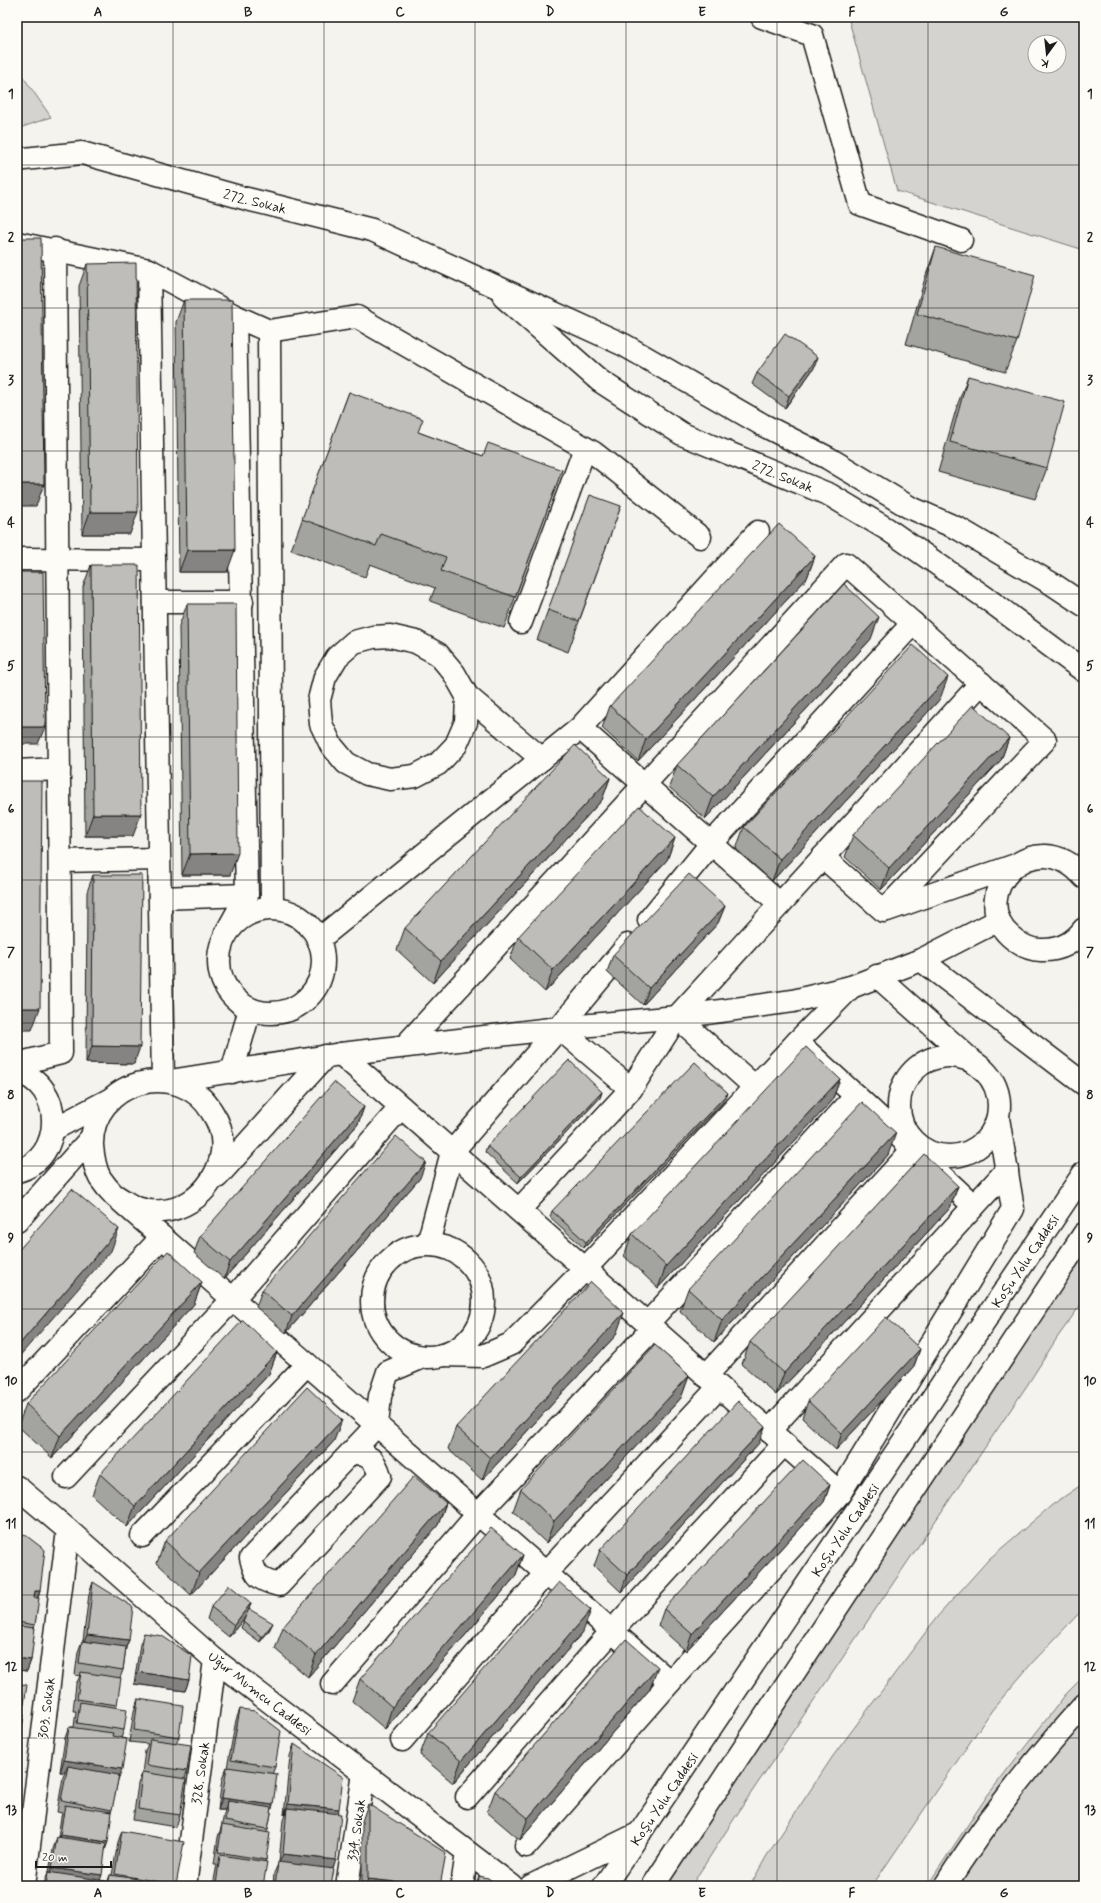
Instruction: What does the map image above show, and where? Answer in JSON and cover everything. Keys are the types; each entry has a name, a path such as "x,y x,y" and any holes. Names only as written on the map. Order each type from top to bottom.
{"street":[{"path":"762,17 812,35 860,204 961,240"},
{"name":"272. Sokak","path":"17,161 82,153 247,199 372,230 485,280 624,345 763,425 828,458 909,507 958,529 1054,585 1084,605"},
{"path":"17,243 149,270 235,316 269,331 356,316 594,453 700,537"},
{"path":"17,1064 61,1053 55,250"},
{"path":"149,270 160,898 166,1081"},
{"name":"272. Sokak","path":"485,280 600,381 682,434 830,495 888,529 986,598 1084,671"},
{"path":"226,933 238,919 254,911 272,908 288,911 303,919 314,932 321,946 323,963 320,980 311,994 299,1005 283,1012 266,1013 250,1009 235,999 224,985 218,968 219,950 226,933 247,895 235,316"},
{"path":"269,331 272,908"},
{"path":"520,622 585,448"},
{"path":"888,529 909,507"},
{"path":"318,940 580,728 758,532"},
{"path":"17,559 154,560"},
{"path":"406,1046 846,564 1045,740 884,911"},
{"path":"155,602 242,602"},
{"path":"428,1244 452,1152 559,1028 711,844 913,623"},
{"path":"467,696 466,722 456,745 438,764 415,776 390,779 367,774 346,762 341,757 331,745 321,724 319,700 325,677 337,657 354,642 373,637 390,636 416,642 438,654 454,673 467,696 542,759"},
{"path":"519,1210 631,1089 677,1017 981,683"},
{"path":"580,728 780,904"},
{"path":"17,771 59,769"},
{"path":"884,911 1016,865 1030,858 1045,856 1061,858 1075,866 1084,877"},
{"path":"823,858 884,911"},
{"path":"60,861 160,859"},
{"path":"1016,865 1005,875 998,889 996,904 999,920 1007,933 1018,943 1033,950 1049,951 1065,947 1078,938 1084,929"},
{"path":"160,898 247,895"},
{"path":"54,1129 110,1100 128,1087 148,1081 166,1081 334,1055 406,1046 559,1028 677,1017 794,1001 851,987 921,960 999,920"},
{"path":"921,960 1084,1084"},
{"path":"877,976 986,1071 996,1085 1000,1101 998,1118 992,1134 980,1146 965,1154 948,1156 932,1153 915,1147 899,1118 898,1101 902,1085 911,1071 924,1061 940,1056 956,1055 972,1060"},
{"path":"404,1449 279,1585 265,1581 254,1573 250,1558 377,1425 380,1396 388,1372 432,1356 460,1347 473,1335 481,1319 484,1302 482,1284 474,1268 462,1255 446,1247 428,1244 411,1247 395,1255 381,1269 373,1286 372,1306 377,1325 388,1341 404,1352 432,1356 483,1356 511,1344 586,1269 797,1042 851,987"},
{"path":"232,1072 250,1009"},
{"path":"677,1017 755,1087"},
{"path":"559,1028 631,1089"},
{"path":"797,1042 915,1147 974,1206"},
{"path":"334,1055 401,1107 840,1493"},
{"path":"114,1195 132,1206 153,1211 174,1209 194,1200 334,1055"},
{"path":"17,1072 36,1082 48,1096 54,1112 54,1129 48,1146 38,1160 17,1171"},
{"path":"166,1081 190,1089 207,1103 218,1122 223,1144 220,1166 210,1185"},
{"path":"332,1684 478,1514 650,1326 856,1096"},
{"path":"110,1100 98,1117 92,1137 93,1159 100,1178 114,1195 670,1682"},
{"path":"66,1477 233,1299 401,1107"},
{"path":"526,1846 670,1682 840,1493 1013,1209 998,1118"},
{"path":"22,1207 92,1137"},
{"path":"402,1740 915,1147"},
{"path":"467,1797 612,1631 776,1437 874,1316 1007,1170"},
{"name":"Koşu Yolu Caddesi","path":"604,1886 642,1832 1084,1174"},
{"path":"653,1886 1084,1234"},
{"path":"17,1391 162,1237"},
{"path":"874,1316 890,1330"},
{"path":"905,1345 921,1360"},
{"path":"142,1536 307,1364"},
{"path":"352,1452 366,1455 376,1465 380,1476"},
{"name":"Uğur Mumcu Caddesi","path":"17,1488 68,1530 215,1660 512,1886"},
{"name":"303. Sokak","path":"24,1886 68,1530"},
{"name":"328. Sokak","path":"185,1886 215,1660"},
{"path":"945,1886 969,1847 1036,1759 1084,1705"},
{"name":"334. Sokak","path":"347,1886 364,1773"},
{"path":"531,1886 642,1832"},
{"path":"462,1886 467,1853"}],"shaded area":[{"path":"848,17 1084,17 1084,250 897,191"},
{"path":"17,68 51,117 17,129"},
{"path":"1084,1252 1084,1300 745,1802 691,1886 665,1886"},
{"path":"1084,1483 1084,1608 1032,1663 992,1710 872,1886 750,1886 766,1857 833,1756 937,1617 989,1559 1052,1505"},
{"path":"1084,1676 1084,1886 927,1886 987,1796 1066,1694"}],"building":[{"path":"17,238 41,238 44,484 17,484"},
{"path":"936,247 1035,275 1017,341 917,314"},
{"path":"136,263 138,512 90,512 87,264"},
{"path":"184,300 232,300 235,550 187,550"},
{"path":"785,334 818,357 789,396 757,373"},
{"path":"968,376 1065,402 1047,468 950,442"},
{"path":"349,392 423,419 418,432 483,456 488,443 562,470 515,597 441,571 446,557 381,534 376,546 302,519"},
{"path":"590,495 621,506 579,621 548,610"},
{"path":"779,524 815,556 646,739 610,706"},
{"path":"91,565 139,565 141,814 93,814"},
{"path":"17,572 43,572 45,727 17,727"},
{"path":"844,584 879,617 713,797 677,765"},
{"path":"187,604 236,604 238,853 190,854"},
{"path":"913,645 948,677 780,859 744,827"},
{"path":"973,705 1009,738 889,868 853,835"},
{"path":"575,745 610,778 441,961 405,928"},
{"path":"17,781 42,781 40,1008 17,1008"},
{"path":"639,806 675,838 553,970 518,937"},
{"path":"689,874 725,906 649,988 613,955"},
{"path":"93,875 142,875 140,1047 92,1046"},
{"path":"806,1047 840,1079 666,1266 632,1234"},
{"path":"569,1060 602,1092 521,1177 487,1146"},
{"path":"695,1062 728,1093 586,1242 552,1211"},
{"path":"334,1082 364,1107 230,1262 200,1236"},
{"path":"862,1102 896,1133 722,1320 688,1289"},
{"path":"396,1136 426,1162 292,1316 262,1290"},
{"path":"924,1154 958,1186 784,1373 750,1342"},
{"path":"72,1189 119,1229 17,1347 17,1252"},
{"path":"168,1251 202,1282 60,1436 26,1404"},
{"path":"591,1282 624,1313 490,1458 456,1427"},
{"path":"886,1317 920,1349 842,1433 808,1401"},
{"path":"243,1320 277,1352 135,1506 100,1474"},
{"path":"655,1345 689,1376 554,1521 521,1489"},
{"path":"307,1387 342,1420 199,1573 165,1541"},
{"path":"738,1401 765,1427 627,1575 600,1550"},
{"path":"803,1460 830,1485 692,1634 664,1609"},
{"path":"414,1476 446,1503 316,1655 283,1627"},
{"path":"491,1528 523,1555 392,1707 360,1679"},
{"path":"24,1534 45,1550 40,1591 35,1591 34,1598 39,1598 35,1625 17,1622 17,1536 22,1537"},
{"path":"93,1582 133,1607 129,1640 87,1635"},
{"path":"559,1582 591,1610 461,1761 428,1733"},
{"path":"229,1585 251,1603 234,1625 211,1607"},
{"path":"249,1609 273,1623 262,1637 243,1622"},
{"path":"17,1626 35,1628 31,1660 17,1658"},
{"path":"144,1633 162,1636 192,1656 189,1680 138,1672"},
{"path":"626,1639 658,1667 528,1818 495,1791"},
{"path":"82,1641 126,1647 123,1670 79,1663"},
{"path":"81,1672 121,1678 117,1705 77,1699"},
{"path":"17,1683 27,1685 23,1711 17,1710"},
{"path":"138,1699 183,1706 179,1737 134,1730"},
{"path":"80,1702 127,1709 124,1730 77,1723"},
{"path":"240,1709 255,1711 281,1731 275,1767 231,1760"},
{"path":"17,1714 24,1715 20,1740 17,1739"},
{"path":"69,1727 113,1733 112,1736 127,1739 122,1769 64,1760"},
{"path":"150,1739 191,1745 187,1771 146,1765"},
{"path":"17,1744 20,1744 17,1764"},
{"path":"294,1744 343,1777 339,1809 288,1804"},
{"path":"68,1766 119,1775 112,1810 61,1800"},
{"path":"227,1767 277,1774 273,1805 222,1798"},
{"path":"142,1772 186,1779 180,1815 138,1809"},
{"path":"228,1801 272,1808 268,1829 225,1821"},
{"path":"368,1804 446,1853 440,1886 368,1879"},
{"path":"65,1805 112,1812 108,1842 60,1835"},
{"path":"287,1808 341,1814 336,1860 283,1854"},
{"path":"222,1825 270,1833 266,1860 218,1852"},
{"path":"122,1831 184,1842 176,1885 115,1874"},
{"path":"57,1837 106,1844 102,1875 52,1868"},
{"path":"220,1855 267,1862 263,1886 216,1885"},
{"path":"278,1862 334,1869 331,1886 275,1886"},
{"path":"48,1872 106,1881 105,1886 46,1886"},
{"path":"110,1875 138,1879 137,1886 108,1886"},
{"path":"479,1876 488,1878 499,1886 478,1886"},
{"path":"146,1883 162,1886 145,1886"}]}
